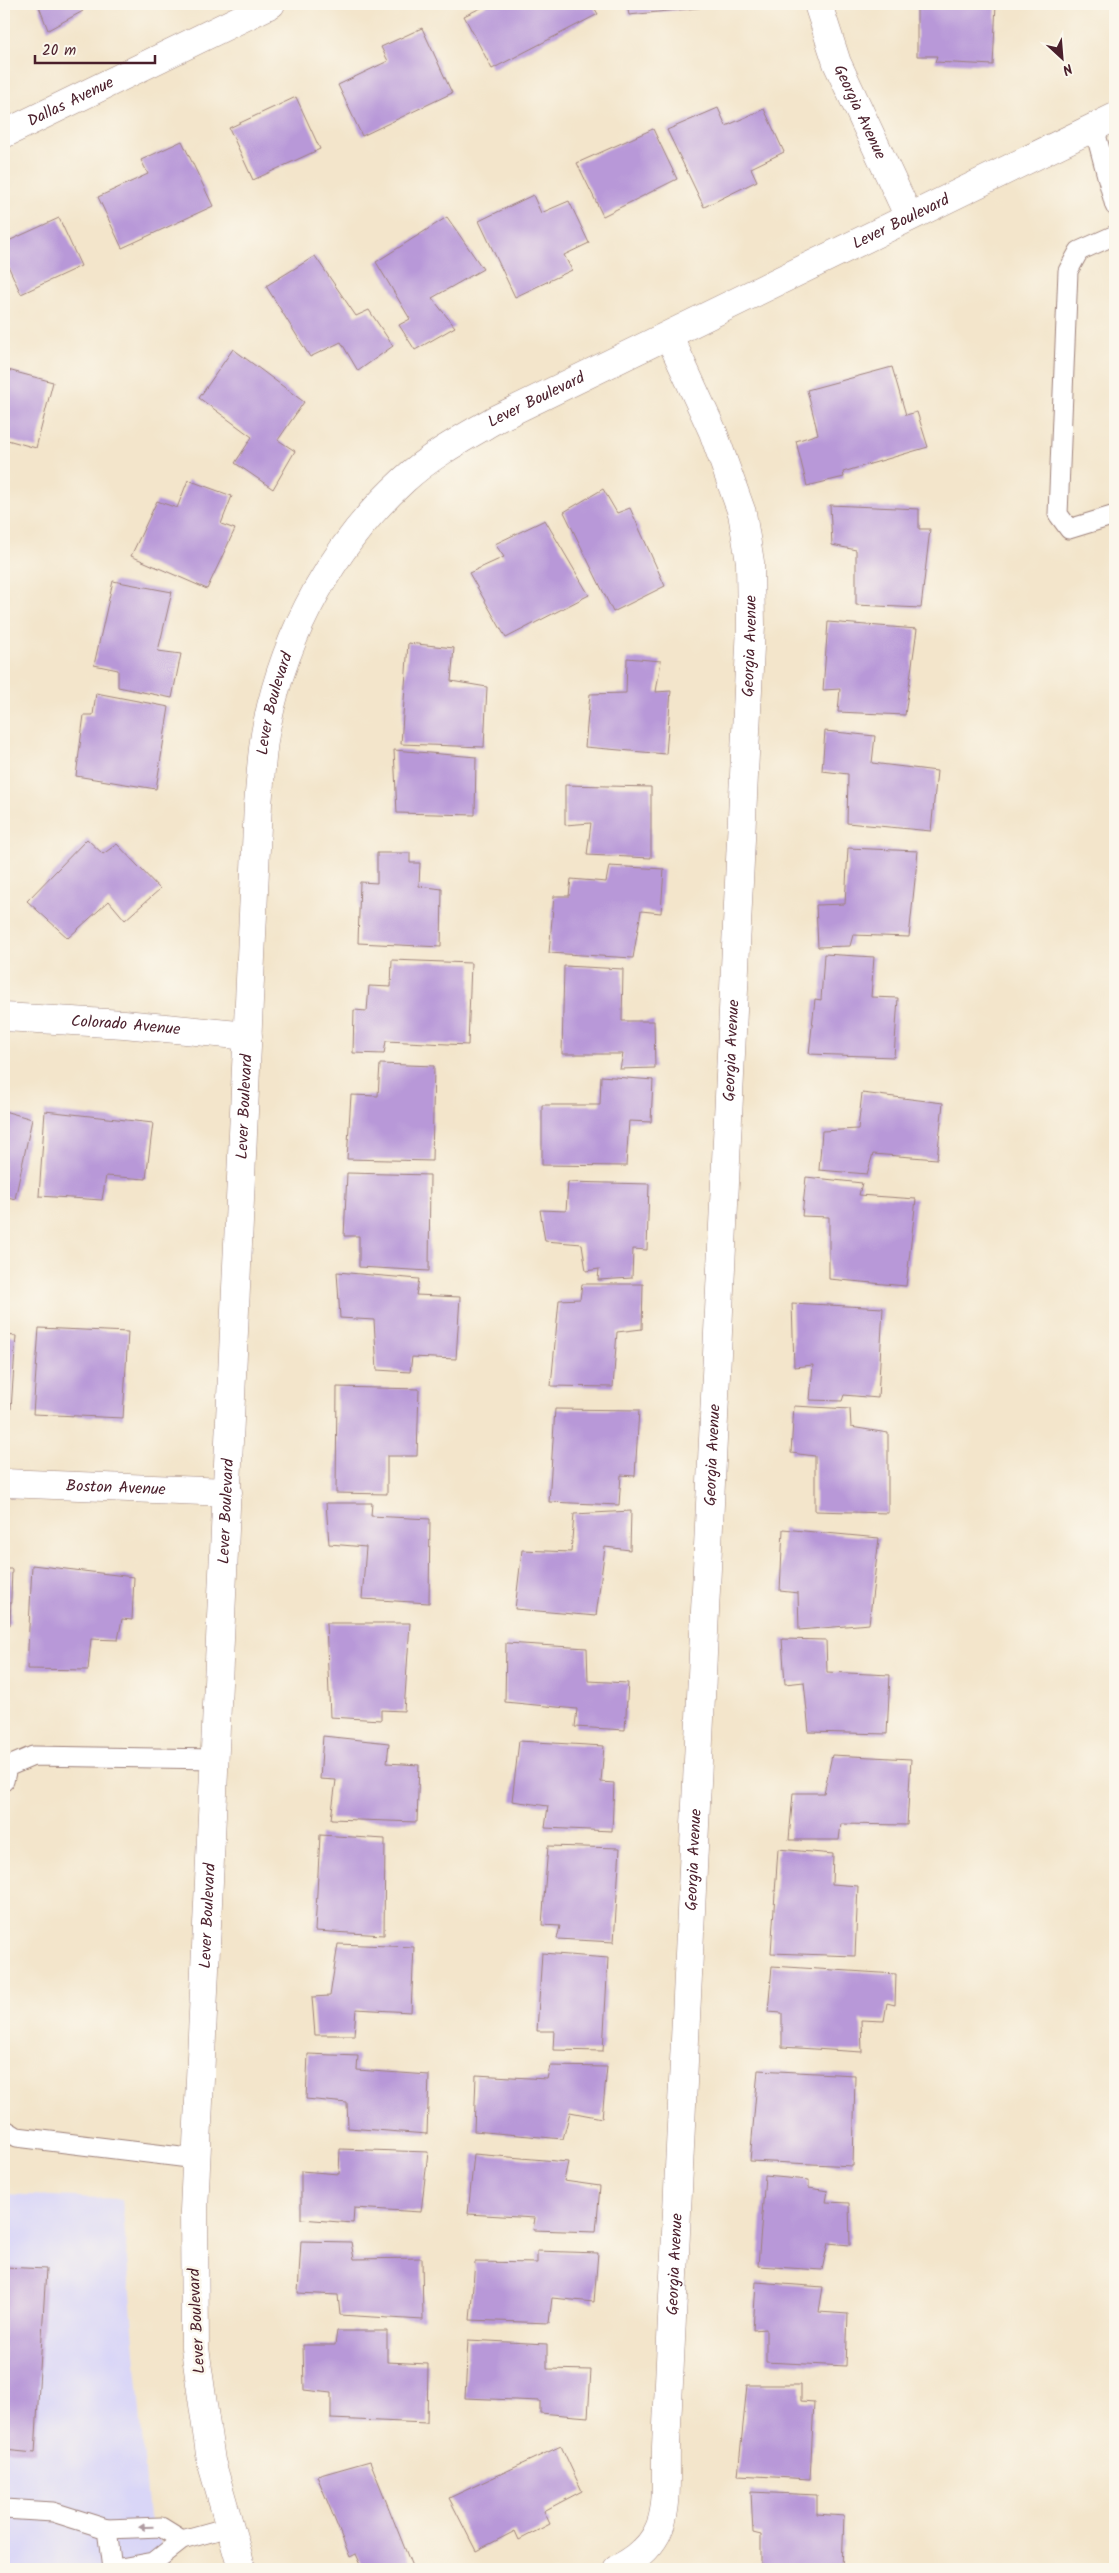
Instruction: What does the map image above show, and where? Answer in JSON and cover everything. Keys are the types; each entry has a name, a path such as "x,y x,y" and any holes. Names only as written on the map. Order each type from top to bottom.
{"street":[{"name":"Dallas Avenue","path":"4,134 271,4"},
{"name":"Georgia Avenue","path":"818,4 837,62 909,216"},
{"name":"Lever Boulevard","path":"242,2569 210,2461 195,2348 194,2211 258,804 266,726 283,663 315,591 370,514 405,478 446,448 496,419 1105,122"},
{"name":"Georgia Avenue","path":"617,2569 643,2555 658,2535 665,2508 666,2427 751,625 750,562 742,513 713,432 669,336"},
{"name":"Colorado Avenue","path":"4,1017 124,1024 248,1036"},
{"name":"Boston Avenue","path":"4,1483 228,1492"}],"lane":[{"path":"1105,122 1115,206"},
{"path":"1115,235 1078,251 1068,271 1058,514 1069,529 1115,515"},
{"path":"4,1781 7,1767 33,1756 215,1759"},
{"path":"4,2129 17,2137 197,2159"},
{"path":"4,2509 53,2512 108,2529 161,2527 182,2540"},
{"path":"108,2529 114,2569 154,2562 182,2540 229,2527"}],"shaded area":[{"path":"4,2194 122,2199 149,2517 172,2569 4,2569"}],"building":[{"path":"38,4 80,4 83,11 48,30"},
{"path":"489,4 592,4 598,14 492,69 464,16"},
{"path":"627,4 716,4 716,6 629,15"},
{"path":"917,4 996,4 993,65 935,62 937,56 917,56"},
{"path":"422,28 452,93 362,136 338,85 388,61 381,47"},
{"path":"296,97 320,149 253,180 229,128"},
{"path":"718,108 726,126 764,109 784,152 751,168 757,181 704,207 667,130"},
{"path":"653,129 677,179 603,216 577,163"},
{"path":"182,141 213,206 122,248 98,197 148,174 141,160"},
{"path":"533,195 541,213 569,201 589,243 564,255 572,270 515,297 479,221"},
{"path":"447,217 483,269 432,298 455,327 415,350 399,325 410,319 376,262"},
{"path":"59,218 81,266 21,294 4,257 4,243"},
{"path":"315,256 356,316 369,310 393,346 358,371 341,342 310,357 266,286"},
{"path":"233,349 304,402 278,440 295,451 273,489 235,463 252,437 199,398"},
{"path":"892,367 906,415 917,412 928,447 843,472 844,477 807,486 796,441 818,434 807,390"},
{"path":"4,369 53,382 36,448 4,439"},
{"path":"188,480 232,496 221,524 235,529 207,589 131,556 157,501 177,508"},
{"path":"603,489 617,513 630,508 665,586 613,612 564,512"},
{"path":"830,505 919,509 919,529 930,529 921,608 856,605 856,550 832,545"},
{"path":"545,520 589,595 506,638 469,573 504,557 495,544"},
{"path":"113,581 172,592 158,651 181,654 172,698 118,687 118,670 94,665"},
{"path":"828,622 917,629 905,715 838,712 840,689 823,690"},
{"path":"408,643 454,648 451,681 487,687 484,747 401,744"},
{"path":"627,658 661,661 656,692 671,691 666,754 585,747 590,694 626,693"},
{"path":"96,693 169,707 156,789 76,776 84,715 93,715"},
{"path":"825,731 875,736 872,763 937,771 931,831 847,823 848,774 822,771"},
{"path":"394,750 476,757 475,815 397,813"},
{"path":"565,785 651,787 651,858 587,855 591,823 565,825"},
{"path":"87,839 103,854 117,844 160,889 125,920 109,901 68,938 27,901"},
{"path":"848,848 918,851 909,937 853,935 850,946 818,947 816,905 845,904"},
{"path":"377,853 410,853 410,863 420,863 419,886 442,889 441,947 358,943 360,882 377,883"},
{"path":"609,866 664,869 661,913 641,911 633,958 549,953 554,896 569,896 571,879 606,882"},
{"path":"824,954 874,957 871,997 898,998 894,1057 809,1054 815,999 821,1000"},
{"path":"392,960 471,963 468,1045 386,1041 384,1054 353,1053 354,1010 367,1011 369,986 391,987"},
{"path":"564,966 623,969 622,1021 654,1021 655,1068 620,1069 623,1054 562,1054"},
{"path":"380,1064 434,1066 432,1161 347,1159 351,1095 378,1096"},
{"path":"601,1076 653,1080 651,1122 629,1121 626,1166 542,1165 542,1105 600,1105"},
{"path":"862,1093 943,1103 937,1159 873,1154 867,1174 819,1170 822,1131 858,1129"},
{"path":"4,1111 32,1119 15,1199 4,1196"},
{"path":"45,1111 153,1123 146,1179 106,1176 102,1200 39,1196"},
{"path":"347,1173 430,1175 429,1271 359,1267 359,1236 344,1236"},
{"path":"806,1177 862,1183 859,1195 916,1199 906,1286 829,1279 829,1217 802,1216"},
{"path":"568,1182 649,1184 647,1250 633,1249 632,1278 598,1280 599,1269 586,1271 582,1244 545,1241 540,1210 566,1211"},
{"path":"337,1272 419,1279 416,1295 460,1297 456,1359 412,1357 410,1372 377,1370 374,1320 340,1318"},
{"path":"582,1284 643,1284 642,1329 617,1332 613,1387 551,1386 559,1300 580,1299"},
{"path":"792,1303 883,1308 878,1398 844,1395 842,1401 810,1400 813,1365 794,1367"},
{"path":"39,1328 128,1332 123,1418 33,1414"},
{"path":"4,1335 16,1336 11,1409 4,1409"},
{"path":"337,1387 419,1389 417,1456 387,1456 387,1494 336,1493"},
{"path":"794,1406 850,1409 851,1427 888,1433 888,1513 815,1511 815,1456 791,1453"},
{"path":"555,1409 639,1410 635,1476 621,1475 619,1505 549,1502"},
{"path":"326,1503 372,1503 371,1516 430,1519 429,1603 362,1599 366,1547 329,1544"},
{"path":"631,1511 630,1550 605,1547 596,1616 515,1609 522,1550 571,1552 574,1514"},
{"path":"783,1529 879,1538 869,1624 799,1630 798,1593 780,1591"},
{"path":"32,1565 134,1577 132,1620 122,1619 118,1640 91,1639 88,1670 27,1669"},
{"path":"4,1569 12,1569 10,1625 4,1625"},
{"path":"326,1623 410,1623 404,1711 381,1710 381,1720 330,1717"},
{"path":"782,1639 826,1640 827,1672 890,1675 887,1734 809,1732 804,1682 785,1684"},
{"path":"506,1643 587,1648 588,1681 628,1683 625,1730 575,1727 577,1709 505,1702"},
{"path":"323,1736 389,1743 387,1763 419,1765 417,1822 331,1819 336,1780 320,1779"},
{"path":"519,1741 604,1746 601,1782 614,1783 612,1831 545,1828 548,1806 512,1801"},
{"path":"832,1755 911,1759 907,1825 841,1824 839,1840 789,1840 793,1793 824,1793"},
{"path":"320,1835 385,1839 384,1935 315,1931"},
{"path":"548,1846 620,1848 614,1942 557,1939 560,1926 542,1925"},
{"path":"778,1849 833,1854 832,1884 858,1886 855,1956 771,1953"},
{"path":"338,1944 414,1947 411,2012 356,2009 354,2035 315,2035 312,1997 330,1996"},
{"path":"542,1953 608,1958 603,2051 553,2050 554,2031 537,2031"},
{"path":"772,1966 896,1974 895,2005 887,2003 884,2021 861,2020 862,2052 782,2047 782,2013 768,2012"},
{"path":"308,2054 358,2056 357,2070 429,2075 427,2134 348,2128 347,2103 306,2099"},
{"path":"550,2066 607,2067 602,2118 570,2112 563,2139 474,2131 476,2075 547,2079"},
{"path":"758,2070 855,2075 853,2166 750,2161"},
{"path":"340,2149 428,2152 421,2212 354,2208 353,2223 301,2219 301,2171 339,2174"},
{"path":"474,2154 568,2162 564,2181 600,2186 596,2232 533,2230 535,2218 468,2214"},
{"path":"765,2176 809,2180 809,2188 828,2191 826,2202 849,2203 850,2245 828,2243 822,2270 758,2266"},
{"path":"301,2241 351,2242 354,2259 422,2258 423,2320 340,2315 338,2295 298,2293"},
{"path":"537,2251 598,2253 594,2302 552,2298 549,2323 470,2320 475,2262 537,2263"},
{"path":"4,2267 46,2269 35,2453 4,2450"},
{"path":"756,2282 823,2287 819,2312 848,2314 846,2366 766,2362 766,2329 753,2330"},
{"path":"337,2331 387,2331 387,2362 428,2364 427,2423 331,2419 331,2393 304,2390 303,2345 335,2345"},
{"path":"468,2340 547,2344 547,2369 591,2370 588,2417 540,2413 540,2401 465,2398"},
{"path":"747,2385 801,2385 801,2401 814,2402 810,2479 738,2475"},
{"path":"561,2446 582,2491 544,2511 550,2524 519,2540 515,2531 476,2551 449,2498"},
{"path":"370,2461 413,2569 363,2569 356,2554 350,2557 317,2476"},
{"path":"751,2492 817,2495 817,2514 844,2516 842,2569 761,2569 761,2535 753,2533"}]}
